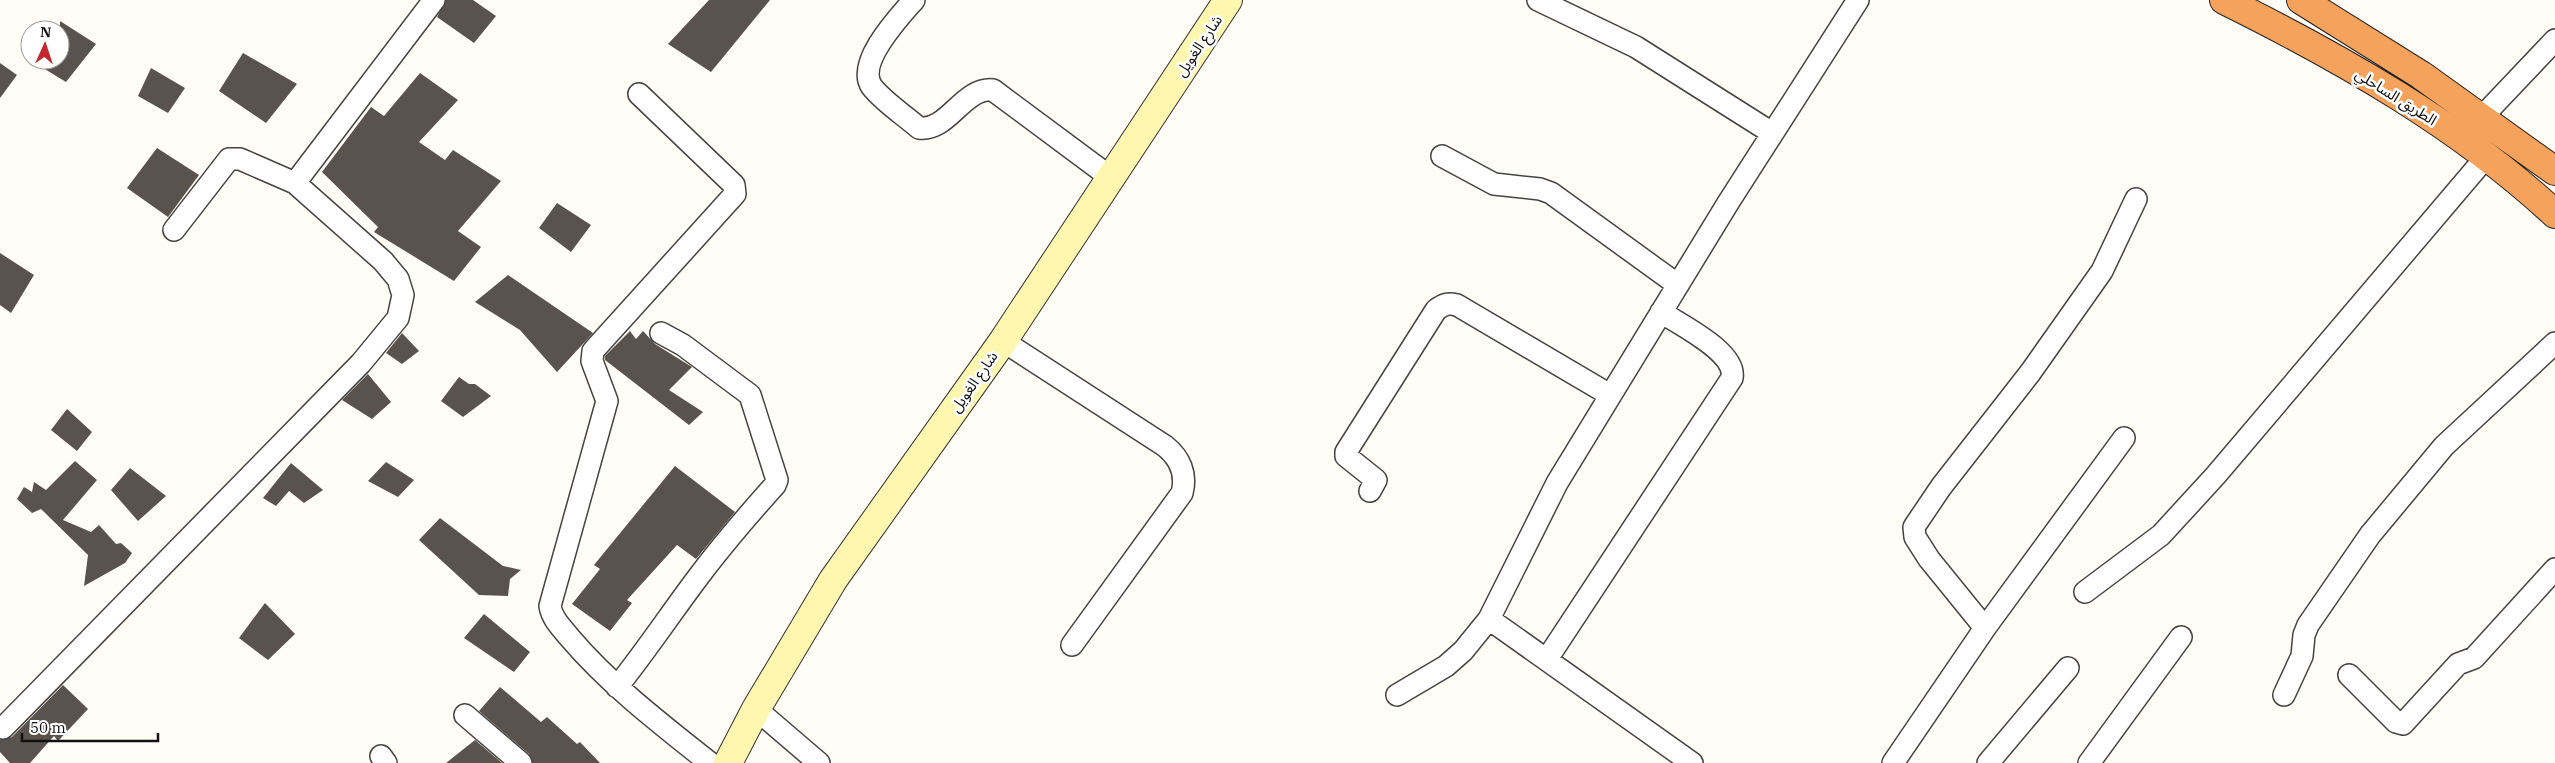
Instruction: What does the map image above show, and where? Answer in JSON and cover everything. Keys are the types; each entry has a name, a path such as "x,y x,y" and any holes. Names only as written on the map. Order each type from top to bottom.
{"highway":[{"name":"الطريق الساحلي","path":"2224,0 2298,37 2395,94 2486,157 2555,214"},
{"name":"الطريق الساحلي","path":"2300,0 2390,55 2482,117 2555,171"}],"street":[{"path":"295,183 434,0"},
{"path":"914,0 886,32 876,48 869,80 879,93 919,128 923,129 936,124 972,96 993,90 1110,177"},
{"path":"1538,0 1636,47 1772,133"},
{"path":"1396,695 1446,666 1463,651 1489,619 1557,483 1772,133 1858,0"},
{"name":"شارع الغويل","path":"728,763 756,709 834,580 1003,341 1110,177 1229,2"},
{"path":"2482,117 2555,40"},
{"path":"640,94 734,185 735,194 594,351 592,361 607,401 550,606 556,621 590,661 617,687 710,763"},
{"path":"1442,156 1494,184 1540,189 1551,193 1678,285"},
{"path":"2085,592 2161,535 2216,475 2486,157"},
{"path":"3,728 360,363 398,318 403,295 398,279 369,249 295,183 240,159 229,159 174,230"},
{"path":"1985,628 1929,559 1915,538 1914,527 1941,487 2030,373 2102,271 2136,199"},
{"path":"1370,491 1376,482 1375,478 1350,460 1346,456 1346,452 1436,310 1442,305 1449,303 1457,305 1610,396"},
{"path":"1547,659 1732,378 1733,371 1729,361 1717,349 1661,312"},
{"path":"617,687 648,649 699,576 745,518 775,485 777,480 750,395 683,345 661,333"},
{"path":"1003,341 1173,452 1181,465 1184,477 1182,493 1072,645"},
{"path":"2284,695 2302,656 2304,635 2308,625 2370,535 2444,446 2555,343"},
{"path":"1893,763 1985,628 2124,438"},
{"path":"2349,675 2396,722 2403,724 2458,664 2474,658 2555,569"},
{"path":"1489,619 1692,763"},
{"path":"2089,763 2181,637"},
{"path":"1988,763 2068,668"},
{"path":"756,709 819,763"},
{"path":"465,715 521,763"}],"building":[{"path":"446,0 473,0 496,16 474,43 437,17"},
{"path":"709,0 770,0 711,72 668,44"},
{"path":"70,27 96,44 66,82 46,70 70,70"},
{"path":"243,53 297,84 266,123 219,91"},
{"path":"0,63 17,75 0,98"},
{"path":"151,68 185,88 168,113 138,96"},
{"path":"420,73 458,100 419,142 445,160 453,150 501,181 458,231 481,247 454,281 374,232 378,227 322,172 371,107 384,116"},
{"path":"157,148 199,175 168,217 127,188"},
{"path":"557,203 591,225 571,252 539,228"},
{"path":"0,253 34,275 11,313 0,305"},
{"path":"508,275 593,333 557,372 520,330 475,302"},
{"path":"630,331 636,339 643,331 655,344 692,367 669,390 703,412 689,425 605,360 605,356"},
{"path":"402,333 419,351 402,364 386,353"},
{"path":"368,374 391,402 372,419 342,400"},
{"path":"459,377 469,384 475,384 491,396 463,417 441,401"},
{"path":"67,409 92,432 77,451 51,430"},
{"path":"75,461 97,480 63,520 91,532 99,525 116,544 121,543 132,553 125,563 84,586 88,555 41,509 32,513 17,499 24,487 32,492 34,482 46,490"},
{"path":"386,462 414,480 398,497 368,481"},
{"path":"291,463 323,490 304,503 289,491 276,506 263,498"},
{"path":"675,466 735,512 696,559 677,545 627,600 632,603 610,631 572,604 600,569 594,565"},
{"path":"130,468 166,496 138,521 111,490"},
{"path":"440,518 503,566 521,570 510,579 508,596 479,595 419,540"},
{"path":"265,603 295,634 268,660 239,638"},
{"path":"484,614 530,652 514,672 464,638"},
{"path":"63,685 88,709 58,741 54,736 30,763 10,763 0,752 0,740 12,737"},
{"path":"500,687 541,722 547,717 577,744 580,742 600,763 533,763 529,754 479,711"},
{"path":"475,740 502,763 446,763"}]}
